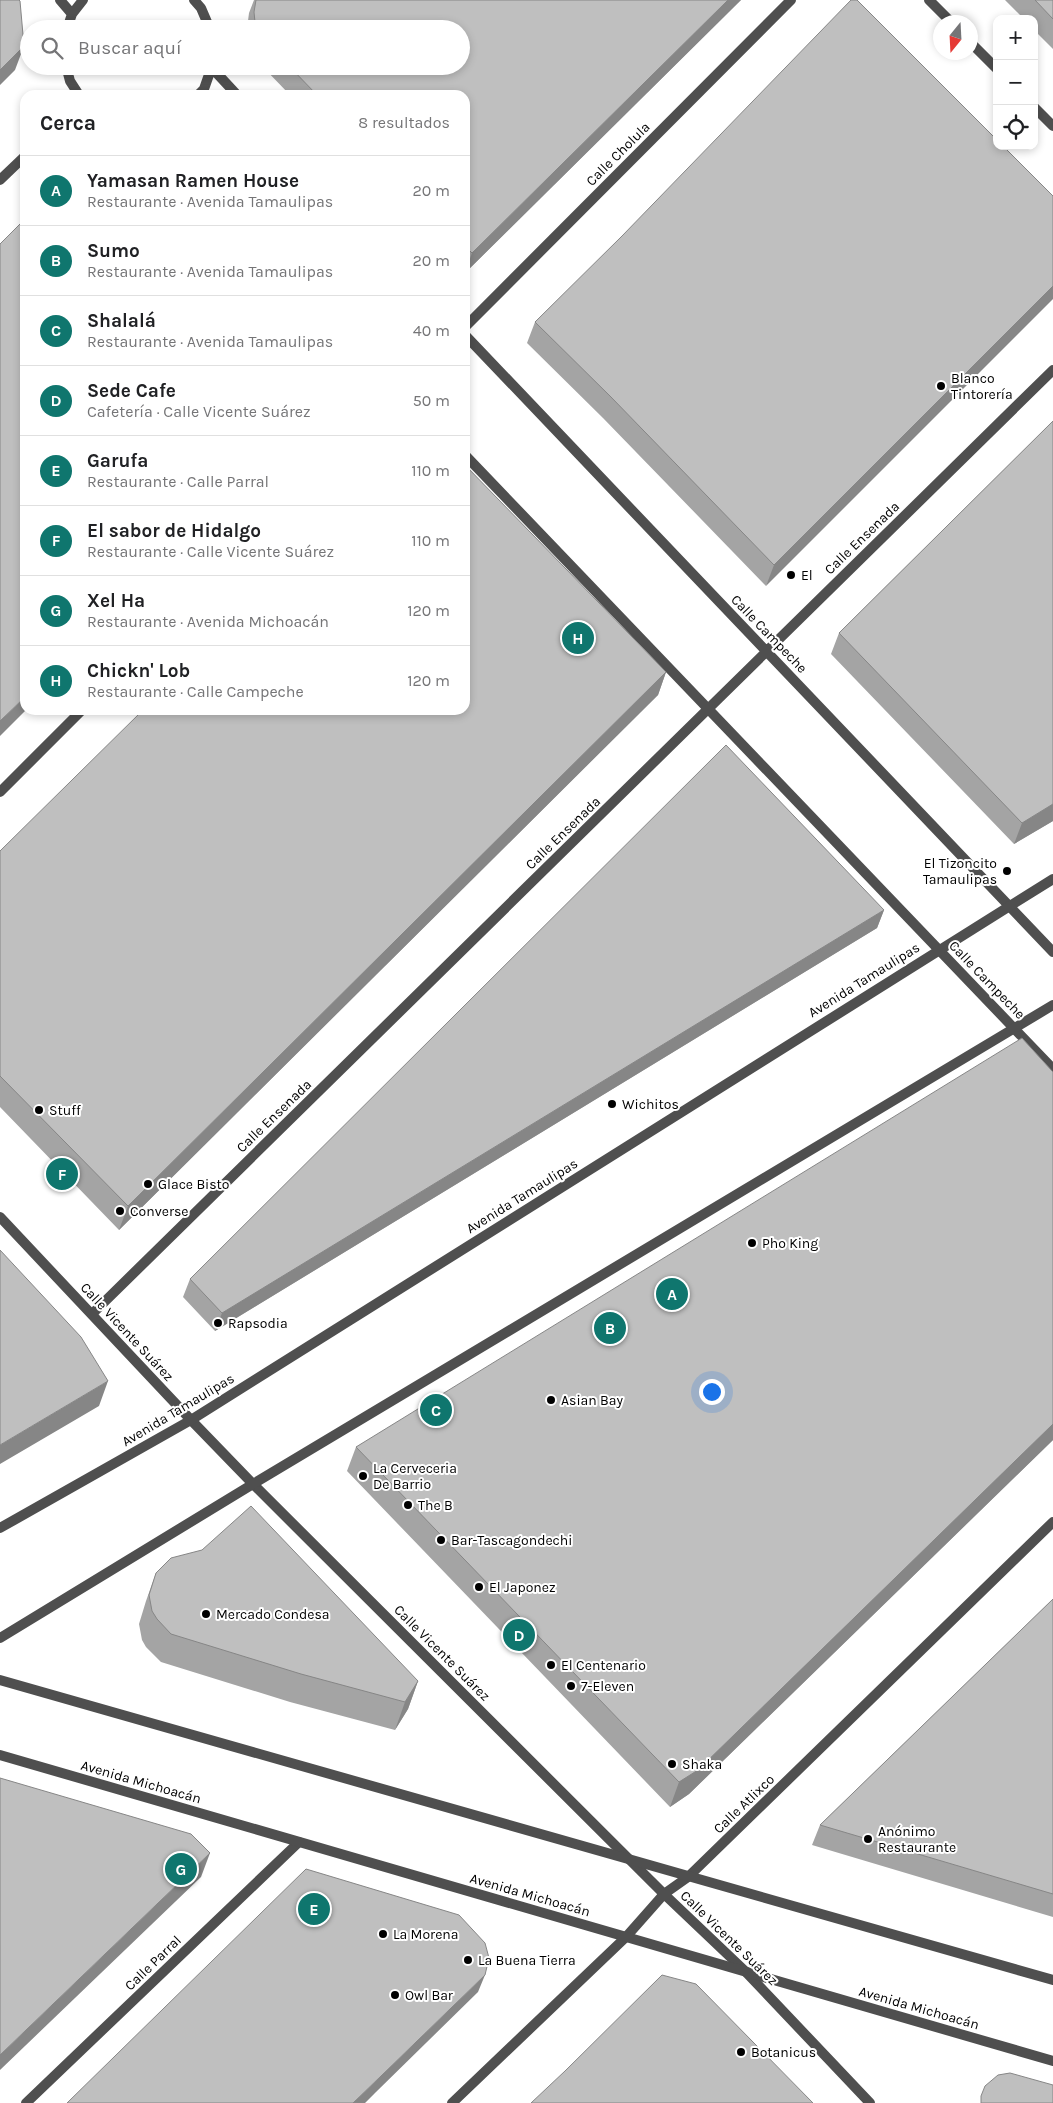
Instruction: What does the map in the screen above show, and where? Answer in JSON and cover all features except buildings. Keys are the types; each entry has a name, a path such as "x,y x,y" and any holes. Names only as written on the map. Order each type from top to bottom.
{"street":[{"path":"60,0 72,14"},
{"path":"70,20 72,14 83,0"},
{"path":"194,0 201,8 206,20"},
{"name":"Calle Cholula","path":"470,322 791,0"},
{"path":"929,0 944,15"},
{"path":"978,50 993,65"},
{"path":"68,75 76,90"},
{"path":"202,90 209,75"},
{"path":"219,75 233,90"},
{"path":"1038,111 1053,126"},
{"path":"0,180 20,161"},
{"name":"Calle Campeche","path":"470,340 1053,952"},
{"name":"Calle Ensenada","path":"92,1314 1053,370"},
{"name":"Calle Campeche","path":"470,460 1053,1069"},
{"path":"0,792 77,715"},
{"name":"Avenida Tamaulipas","path":"0,1528 191,1420 1053,878"},
{"path":"0,1638 253,1484 1053,1005"},
{"name":"Calle Vicente Suárez","path":"0,1217 253,1484 629,1860 746,1971 870,2103"},
{"name":"Calle Atlixco","path":"452,2103 626,1937 664,1894 688,1877 1053,1522"},
{"path":"0,1680 1053,1980"},
{"name":"Avenida Michoacán","path":"0,1755 1053,2061"},
{"name":"Calle Parral","path":"26,2103 299,1842"}],"place":[{"name":"Blanco Tintorería","path":"941,386"},
{"name":"El","path":"791,575"},
{"name":"Chickn' Lob","path":"578,638"},
{"name":"El Tizoncito Tamaulipas","path":"1007,871"},
{"name":"Wichitos","path":"612,1104"},
{"name":"Stuff","path":"39,1110"},
{"name":"El sabor de Hidalgo","path":"62,1174"},
{"name":"Glace Bisto","path":"148,1184"},
{"name":"Converse","path":"120,1211"},
{"name":"Pho King","path":"752,1243"},
{"name":"Yamasan Ramen House","path":"672,1294"},
{"name":"Rapsodia","path":"218,1323"},
{"name":"Sumo","path":"610,1328"},
{"name":"Asian Bay","path":"551,1400"},
{"name":"Shalalá","path":"436,1410"},
{"name":"La Cerveceria De Barrio","path":"363,1476"},
{"name":"The B","path":"408,1505"},
{"name":"Bar-Tascagondechi","path":"441,1540"},
{"name":"El Japonez","path":"479,1587"},
{"name":"Mercado Condesa","path":"206,1614"},
{"name":"Sede Cafe","path":"519,1635"},
{"name":"El Centenario","path":"551,1665"},
{"name":"7-Eleven","path":"571,1686"},
{"name":"Shaka","path":"672,1764"},
{"name":"Anónimo Restaurante","path":"868,1839"},
{"name":"Xel Ha","path":"181,1869"},
{"name":"Garufa","path":"314,1909"},
{"name":"La Morena","path":"383,1934"},
{"name":"La Buena Tierra","path":"468,1960"},
{"name":"Owl Bar","path":"395,1995"},
{"name":"Botanicus","path":"741,2052"}]}
